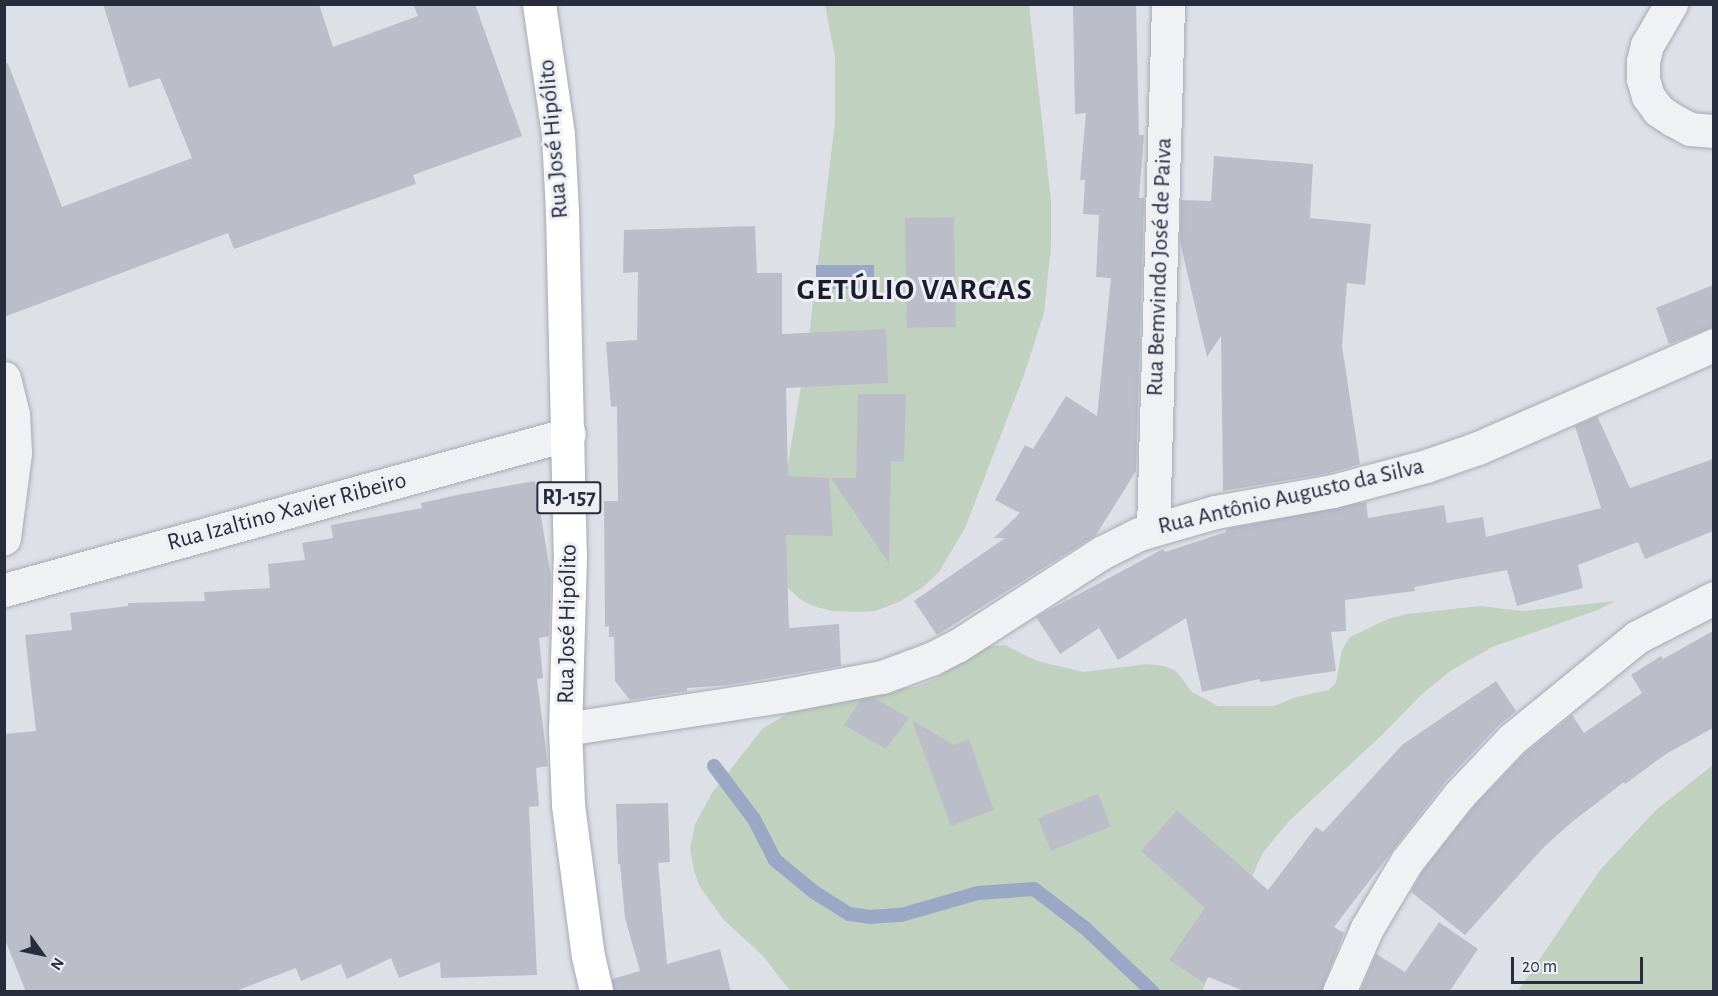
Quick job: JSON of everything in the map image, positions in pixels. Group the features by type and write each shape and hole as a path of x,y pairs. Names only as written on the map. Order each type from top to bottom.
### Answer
{"main road":[{"name":"Rua José Hipólito","path":"539,4 558,135 570,554 565,729 568,805 588,956 596,992"}],"street":[{"name":"Rua Bemvindo José de Paiva","path":"1153,529 1168,4"},
{"path":"1671,4 1647,45 1643,61 1643,79 1648,96 1658,110 1673,120 1690,129 1713,131"},
{"name":"Rua Antônio Augusto da Silva","path":"565,729 781,696 882,677 932,659 957,646 1103,552 1153,529 1215,512 1333,491 1426,466 1478,448 1713,345"},
{"path":"4,378 13,414 15,453 4,538"},
{"name":"Rua Izaltino Xavier Ribeiro","path":"4,590 568,434"},
{"path":"1339,992 1367,928 1407,861 1460,794 1512,738 1637,636 1713,598"}],"green space":[{"path":"825,5 1029,5 1051,200 1051,246 1044,313 1024,375 965,528 939,572 923,587 899,602 875,611 832,611 813,606 800,599 782,583 784,486 807,352 835,122 835,57"},
{"path":"1615,601 1598,610 1492,647 1452,670 1422,694 1382,735 1289,821 1262,854 1202,991 790,991 764,957 724,920 700,887 694,871 690,849 695,824 712,793 763,728 789,713 838,698 915,687 936,679 969,656 991,646 1005,645 1037,661 1083,672 1147,664 1163,666 1175,670 1192,692 1218,706 1274,706 1296,697 1329,690 1336,682 1342,650 1350,637 1388,619 1407,614 1480,606 1523,611"},
{"path":"1713,765 1713,991 1518,991 1600,870 1657,809"}],"water":[{"path":"816,265 874,265 874,289 816,289"}],"building":[{"path":"103,4 319,4 333,47 418,16 413,4 475,4 522,136 413,175 416,184 234,249 228,233 4,317 4,64 8,63 62,207 192,158 160,78 129,88"},
{"path":"1073,4 1136,4 1139,135 1144,135 1139,198 1144,198 1136,471 1096,535 937,635 914,601 1005,538 994,538 1020,513 995,500 1025,445 1033,449 1066,396 1097,416 1111,278 1096,277 1099,215 1083,214 1085,180 1080,180 1086,113 1075,114"},
{"path":"1214,156 1313,164 1310,218 1371,224 1365,285 1347,283 1342,346 1360,464 1329,473 1223,491 1221,336 1207,357 1180,242 1181,200 1211,201"},
{"path":"954,217 956,327 907,328 905,218"},
{"path":"755,226 757,273 782,273 782,334 886,329 888,383 786,388 788,476 829,478 833,536 786,535 789,628 839,624 841,666 728,685 687,688 687,691 630,700 615,681 614,637 609,637 609,626 605,627 604,501 618,501 617,406 611,407 606,342 637,340 638,272 623,273 624,230"},
{"path":"1713,285 1713,327 1669,344 1656,308"},
{"path":"858,394 906,394 904,462 891,461 889,564 831,478 856,478"},
{"path":"1597,416 1630,488 1713,459 1713,531 1645,559 1638,542 1578,565 1583,588 1517,606 1507,570 1414,587 1415,591 1345,600 1346,631 1331,632 1336,671 1260,682 1260,679 1202,692 1186,618 1118,660 1099,628 1060,654 1036,617 1163,549 1165,552 1226,532 1226,529 1366,502 1368,518 1444,505 1447,523 1483,517 1486,537 1601,508 1575,426"},
{"path":"535,481 551,576 549,636 539,638 543,678 537,679 548,766 536,768 539,806 529,807 537,975 441,978 440,962 399,978 391,958 347,979 341,964 301,981 296,968 233,992 26,992 4,937 4,734 36,731 25,635 72,630 70,613 128,606 128,603 205,601 204,592 270,588 268,564 305,560 302,543 333,538 331,525 422,508 421,503 457,495"},
{"path":"1713,631 1713,728 1666,754 1625,784 1624,782 1572,822 1544,847 1465,935 1411,892 1422,872 1474,806 1525,753 1572,715 1584,733 1642,693 1631,675 1661,656 1663,659"},
{"path":"1496,681 1516,711 1498,726 1445,782 1334,927 1344,933 1321,992 1247,992 1208,977 1204,983 1169,960 1205,908 1141,851 1177,810 1268,890 1316,827 1323,832 1402,745"},
{"path":"874,698 909,718 886,749 844,725 860,700"},
{"path":"912,720 954,745 969,739 994,810 951,826"},
{"path":"1098,794 1111,826 1051,851 1038,818"},
{"path":"668,803 670,862 658,863 667,964 720,949 731,992 614,992 612,979 640,971 625,918 620,864 618,864 616,804"},
{"path":"1439,922 1478,949 1449,992 1360,992 1376,954 1405,972"}],"waterway":[{"path":"714,766 754,819 775,860 814,892 849,914 870,917 901,915 978,893 1034,889 1085,928 1153,992"}],"district":[{"name":"GETÚLIO VARGAS","path":"915,290"}]}
